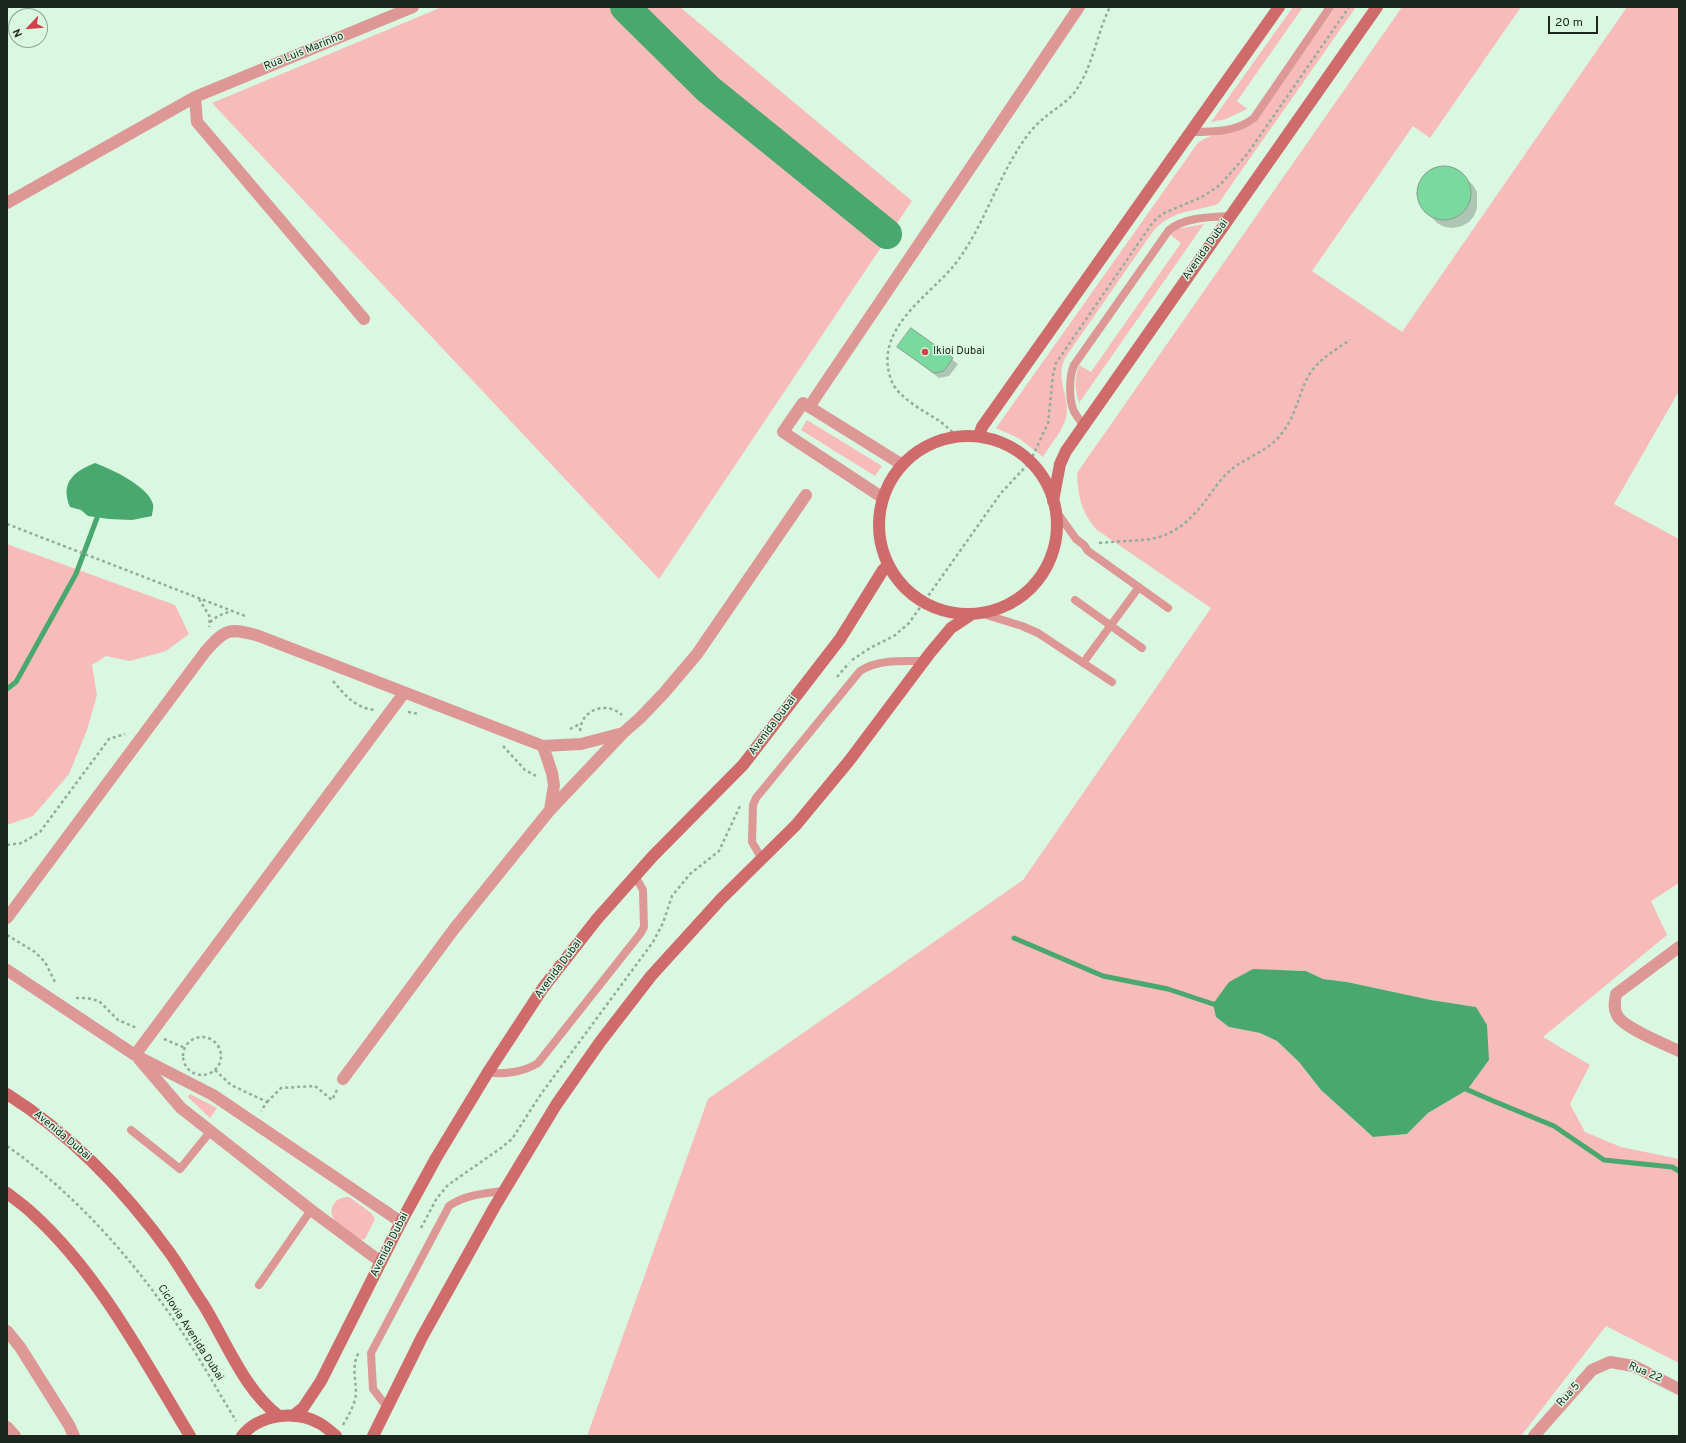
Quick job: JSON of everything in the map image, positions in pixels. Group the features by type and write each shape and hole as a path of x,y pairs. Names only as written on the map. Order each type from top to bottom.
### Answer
{"street":[{"name":"Rua Luis Marinho","path":"7,203 195,97 413,7"},
{"path":"810,407 1079,7"},
{"path":"979,436 982,428 1279,7"},
{"name":"Avenida Dubai","path":"1054,505 1060,464 1066,451 1377,7"},
{"path":"195,97 197,122 364,319"},
{"path":"883,498 783,432 803,403 901,464"},
{"name":"Avenida Dubai","path":"957,436 979,436 998,441 1015,449 1030,462 1044,480 1054,505 1057,525 1054,549 1038,580 1026,593 1010,604 991,611 976,614 947,612 924,602 910,592 901,584 888,565 881,543 879,520 883,498 890,480 901,464 916,451 935,441 957,436"},
{"path":"344,1078 454,929 550,810 664,693 697,654 806,495"},
{"name":"Avenida Dubai","path":"293,1416 303,1408 321,1381 401,1222 436,1158 488,1072 543,988 597,918 635,876 743,765 840,639 869,595 878,577 888,565"},
{"name":"Avenida Dubai","path":"372,1436 422,1337 504,1191 556,1105 600,1042 662,964 721,899 796,825 849,761 924,661 951,628 976,614"},
{"path":"7,918 208,639 217,638 229,631 240,630 259,636 543,746 581,744 628,729"},
{"path":"135,1055 404,693"},
{"path":"543,746 553,777 554,785 550,810"},
{"path":"1679,947 1616,994 1614,1005 1616,1015 1623,1023 1679,1051"},
{"path":"7,970 135,1055 201,1088 401,1222"},
{"path":"135,1055 181,1108 311,1210 381,1262"},
{"name":"Avenida Dubai","path":"7,1094 26,1106 81,1150 135,1207 171,1254 255,1392 266,1406 279,1416"},
{"path":"7,1193 33,1214 73,1257 108,1304 190,1436"},
{"path":"7,1331 20,1348 69,1425 74,1436"},
{"name":"Rua 22","path":"1610,1362 1634,1366 1679,1389"},
{"name":"Rua 5","path":"1534,1436 1592,1370 1610,1362"},
{"path":"243,1435 260,1422 279,1416 299,1416 318,1422 336,1436"},
{"path":"7,1427 15,1436"}],"lane":[{"path":"1191,132 1216,132 1246,124 1254,118 1330,7"},
{"path":"1084,426 1073,409 1071,372 1074,365 1168,230 1176,224 1200,219 1231,216"},
{"path":"1054,505 1076,539 1084,545 1088,551 1168,608"},
{"path":"1083,663 1139,588"},
{"path":"1075,600 1142,648"},
{"path":"976,614 1022,626 1038,633 1112,682"},
{"path":"762,859 752,842 753,806 756,798 860,670 868,665 900,661 924,661"},
{"path":"488,1072 498,1074 530,1069 538,1063 640,934 644,927 643,890 635,876"},
{"path":"131,1130 180,1170 210,1132"},
{"path":"387,1407 373,1389 371,1353 445,1213 449,1206 456,1200 504,1191"},
{"path":"259,1285 311,1210"}],"path":[{"path":"957,436 939,421 906,398 892,383 888,366 889,349 893,336 901,321 951,269 964,253 995,189 1017,151 1031,131 1042,119 1073,95 1080,85 1104,18 1110,7"},
{"path":"1084,545 1155,539 1171,533 1182,526 1202,506 1220,481 1232,468 1272,444 1282,434 1292,419 1310,375 1318,363 1350,340"},
{"path":"199,598 208,613 210,622 208,639"},
{"path":"210,622 218,616 232,611"},
{"path":"328,677 347,698 357,705 369,709 426,716"},
{"path":"581,744 580,724 589,712 598,709 607,707 613,709 628,729"},
{"path":"7,845 22,843 40,832 109,739 132,732"},
{"path":"500,744 525,770 538,777 553,777"},
{"path":"7,935 35,952 45,962 54,981 60,989"},
{"path":"70,995 76,998 87,998 99,1001 118,1020 125,1024 152,1033 185,1048"},
{"path":"199,1037 212,1040 217,1044 222,1056 221,1062 215,1070 208,1074 202,1075 191,1071 184,1061 183,1055 185,1048 193,1039 199,1037"},
{"path":"215,1070 231,1085 267,1102"},
{"path":"252,1122 267,1102 282,1088 315,1086 332,1100 344,1078"},
{"name":"Ciclovia Avenida Dubai","path":"7,1146 43,1173 101,1228 128,1258 176,1322 243,1435"}],"shaded area":[{"path":"442,7 680,7 912,201 659,579 212,103"},
{"path":"1293,7 1303,7 1237,101 1247,109 1226,119 1211,122"},
{"path":"1335,7 1356,7 1218,204 1176,215 1161,223 1154,230 1065,358 1062,378 1067,403 1066,416 1062,429 1043,457 1020,439 996,428 1197,144 1210,136 1240,129 1255,122"},
{"path":"1402,7 1521,7 1430,138 1413,126 1312,271 1402,332 1627,7 1679,7 1679,391 1614,504 1679,539 1679,883 1651,901 1667,935 1543,1037 1590,1065 1570,1104 1585,1132 1621,1147 1679,1159 1679,1363 1606,1326 1521,1436 587,1436 708,1099 1023,880 1211,608 1097,530 1087,517 1081,503 1077,473","holes":["1281,970 1306,971 1323,979 1347,982 1431,1000 1476,1007 1487,1044 1489,1060 1467,1090 1428,1113 1407,1134 1373,1137 1321,1090 1299,1062 1277,1041 1260,1033 1229,1027"]},
{"path":"1204,224 1079,403 1076,375 1079,365 1091,372 1181,243 1169,234 1177,229"},
{"path":"807,420 882,466 875,476 801,430"},
{"path":"95,463 128,479 144,491 150,497 153,504 152,516 132,520 109,519 88,516 81,510 70,507 67,499 67,491 70,479 80,470"},
{"path":"7,544 175,605 189,634 166,651 130,661 106,656 92,665 97,695 87,730 69,774 33,816 7,825"},
{"path":"1253,969 1306,971 1323,979 1347,982 1431,1000 1476,1007 1487,1025 1489,1060 1467,1090 1428,1113 1407,1134 1373,1137 1321,1090 1299,1062 1277,1041 1260,1033 1229,1027 1216,1017 1213,1004 1229,982"},
{"path":"190,1094 217,1108 210,1118 188,1097"},
{"path":"344,1197 349,1197 371,1213 375,1219 365,1239 360,1240 345,1230 335,1221 332,1216 331,1211 334,1203"}],"building":[{"path":"1439,166 1449,166 1459,170 1467,178 1471,188 1471,198 1467,208 1459,216 1449,220 1439,220 1429,216 1421,208 1417,198 1417,188 1421,178 1429,170"},
{"name":"Ikioi Dubai","path":"911,328 953,358 944,371 934,373 897,347"}],"waterway":[{"path":"625,7 708,89 887,234"},
{"path":"7,689 16,682 76,574 97,518"},
{"path":"1014,938 1103,976 1168,989 1219,1005"},
{"path":"1461,1087 1554,1126 1604,1160 1672,1167 1679,1171"}],"place":[{"name":"Ikioi Dubai","path":"925,352"}]}
